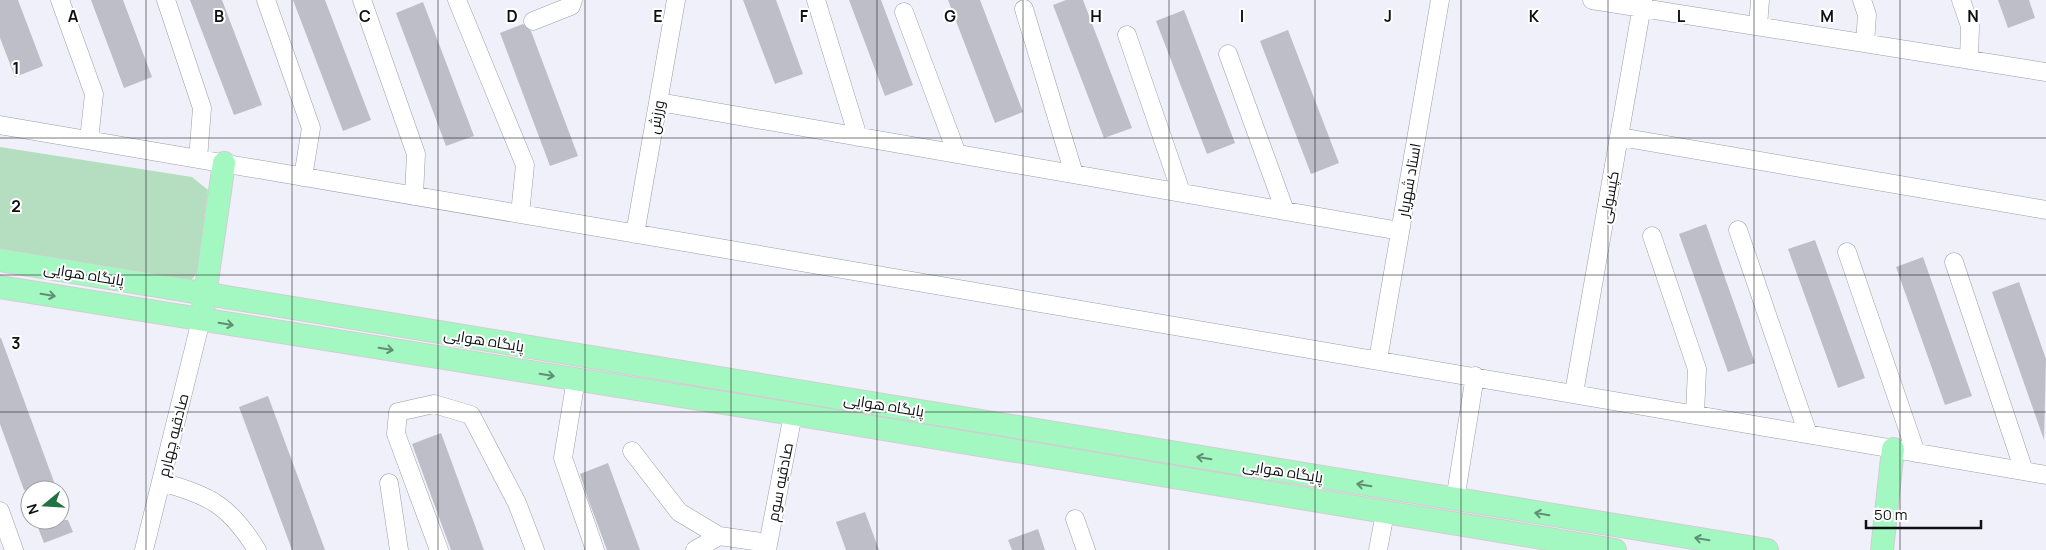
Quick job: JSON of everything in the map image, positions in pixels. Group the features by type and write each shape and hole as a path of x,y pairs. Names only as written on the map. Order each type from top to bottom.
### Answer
{"main road":[{"path":"201,320 207,294 224,163"},
{"name":"پایگاه هوایی","path":"0,260 1768,550"},
{"name":"پایگاه هوایی","path":"0,287 794,414 1615,550"},
{"path":"794,414 798,391"},
{"path":"1882,550 1893,449"},
{"path":"1385,513 1390,489"}],"street":[{"path":"60,0 94,94 89,140"},
{"path":"166,0 202,108 198,159"},
{"path":"266,0 311,128 303,177"},
{"path":"362,0 416,154 414,196"},
{"path":"457,0 525,166 520,214"},
{"path":"533,21 571,6 573,0"},
{"name":"ورزش","path":"636,234 675,0"},
{"path":"816,0 858,137"},
{"name":"استاد شهریار","path":"1378,360 1440,0"},
{"path":"1592,0 1642,4 1758,26 2046,72"},
{"path":"1758,26 1760,0"},
{"path":"1862,0 1867,15 1865,44"},
{"path":"1961,0 1970,26 1969,60"},
{"name":"کپسولی","path":"1574,393 1642,4"},
{"path":"1024,9 1074,174"},
{"path":"904,12 957,154"},
{"path":"1127,35 1181,192"},
{"path":"1228,54 1285,211"},
{"path":"658,102 1400,230"},
{"path":"0,124 2046,475"},
{"path":"1620,137 2046,210"},
{"path":"1738,230 1808,434"},
{"path":"1652,236 1697,369 1695,414"},
{"path":"1847,252 1916,453"},
{"path":"1954,262 2024,471"},
{"name":"صادقیه چهارم","path":"144,550 201,320"},
{"path":"1455,500 1475,376"},
{"path":"576,379 563,458 595,550"},
{"path":"439,550 396,434 398,412 434,404 472,414 489,452 517,503 536,550"},
{"name":"صادقیه سوم","path":"768,547 794,414"},
{"path":"632,451 679,512 719,536 768,547"},
{"path":"161,482 193,491 219,504 244,529 257,550"},
{"path":"389,483 399,550"},
{"path":"0,511 14,550"},
{"path":"1378,550 1385,513"},
{"path":"1075,519 1086,550"},
{"path":"695,550 719,536"}],"green space":[{"path":"0,147 192,177 208,190 197,273 187,285 0,254"}],"building":[{"path":"0,0 18,0 43,66 15,77 0,38"},
{"path":"91,0 123,0 152,77 124,88"},
{"path":"190,0 222,0 262,105 234,115"},
{"path":"293,0 325,0 371,120 343,131"},
{"path":"743,0 776,0 803,74 775,84"},
{"path":"849,0 881,0 913,85 885,96"},
{"path":"948,0 980,0 1023,112 995,123"},
{"path":"1066,0 1083,0 1132,128 1104,138 1053,5"},
{"path":"1998,0 2029,0 2035,18 2008,28"},
{"path":"423,2 474,136 446,146 396,13"},
{"path":"1184,10 1235,143 1207,154 1156,21"},
{"path":"523,24 531,31 578,156 550,166 500,33"},
{"path":"1288,30 1339,163 1311,174 1260,41"},
{"path":"1706,224 1755,363 1728,372 1679,234"},
{"path":"1815,240 1865,378 1838,388 1788,249"},
{"path":"1923,257 1972,396 1945,405 1896,267"},
{"path":"2019,282 2046,359 2044,440 1992,292"},
{"path":"1,338 53,480 20,480 0,424"},
{"path":"268,396 325,550 292,550 239,407"},
{"path":"441,433 484,550 451,550 412,444"},
{"path":"608,463 640,550 607,550 588,499 580,474"},
{"path":"865,512 879,550 846,550 836,522"},
{"path":"70,525 73,532 44,543 39,530 70,530"},
{"path":"1038,529 1045,550 1012,550 1008,540"}]}
